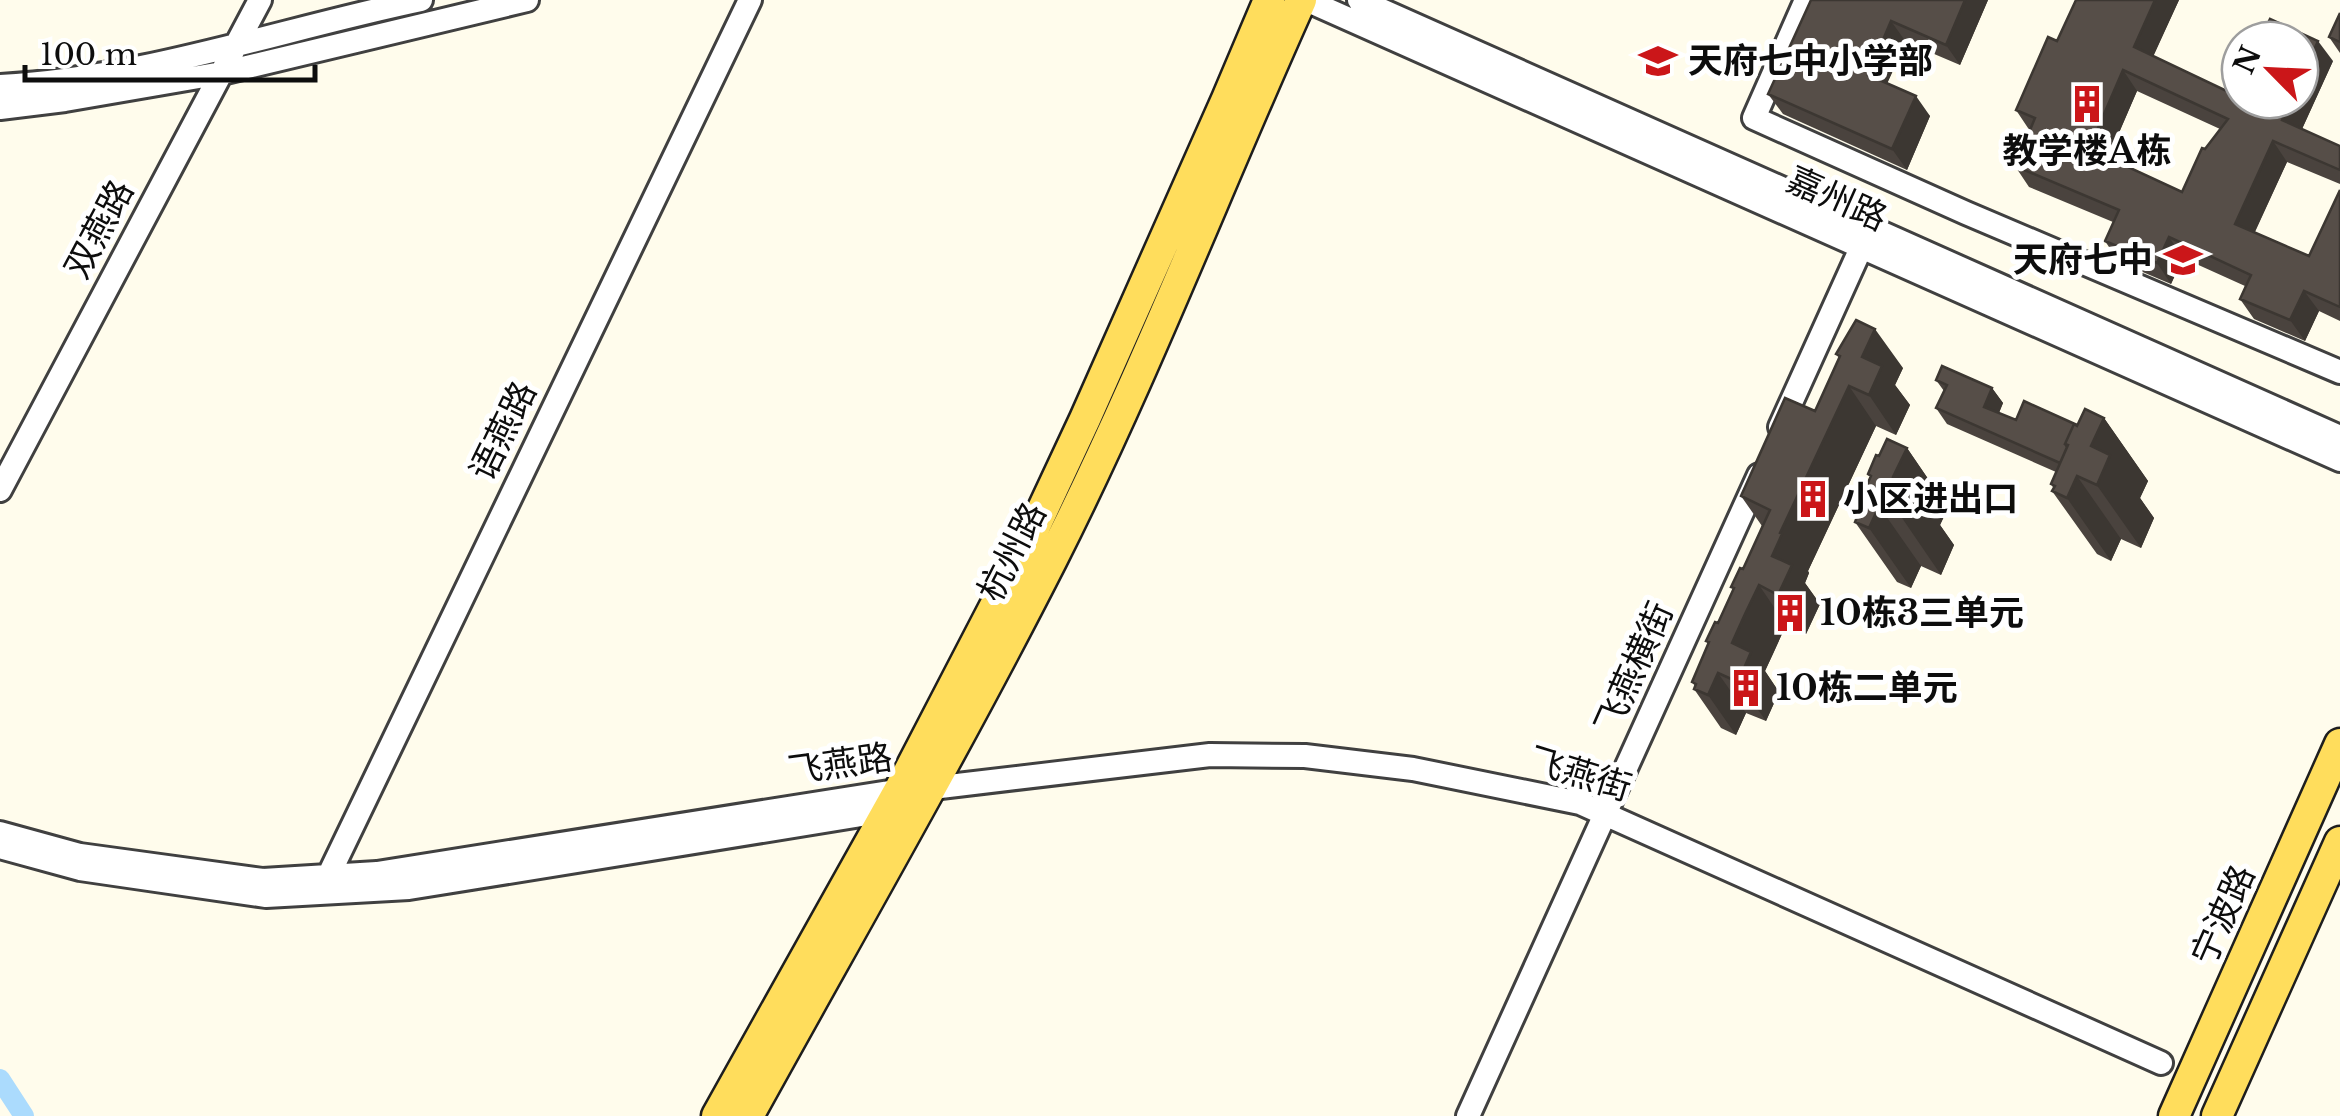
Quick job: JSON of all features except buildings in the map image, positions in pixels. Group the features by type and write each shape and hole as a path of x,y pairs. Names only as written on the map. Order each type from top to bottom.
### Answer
{"main road":[{"name":"杭州路","path":"717,1116 893,800 1020,558 1269,0"},
{"name":"杭州路","path":"748,1116 932,788 1052,557 1111,434 1304,0"},
{"name":"宁波路","path":"2174,1116 2340,744"},
{"path":"2218,1116 2340,842"}],"street":[{"name":"双燕路","path":"0,490 260,0"},
{"path":"0,86 108,74 421,0"},
{"path":"0,108 222,73 528,0"},
{"name":"语燕路","path":"324,884 750,0"},
{"name":"嘉州路","path":"1304,0 2340,460"},
{"path":"1359,0 2340,437"},
{"path":"1806,0 1754,118 2340,372"},
{"name":"飞燕横街","path":"1468,1116 1861,248"},
{"name":"飞燕街","path":"932,788 1210,755 1305,756 1413,769 1580,803 2161,1062"},
{"name":"飞燕路","path":"0,847 80,868 266,896 377,873 893,800 932,788"},
{"name":"飞燕路","path":"0,832 80,855 263,880 324,884"}],"waterway":[{"path":"0,1079 24,1116"}],"place":[{"name":"天府七中小学部","path":"1658,61"},
{"name":"教学楼A栋","path":"2087,104"},
{"name":"天府七中","path":"2183,260"},
{"name":"小区进出口","path":"1813,499"},
{"name":"10栋3三单元","path":"1790,613"},
{"name":"10栋二单元","path":"1746,688"}]}
